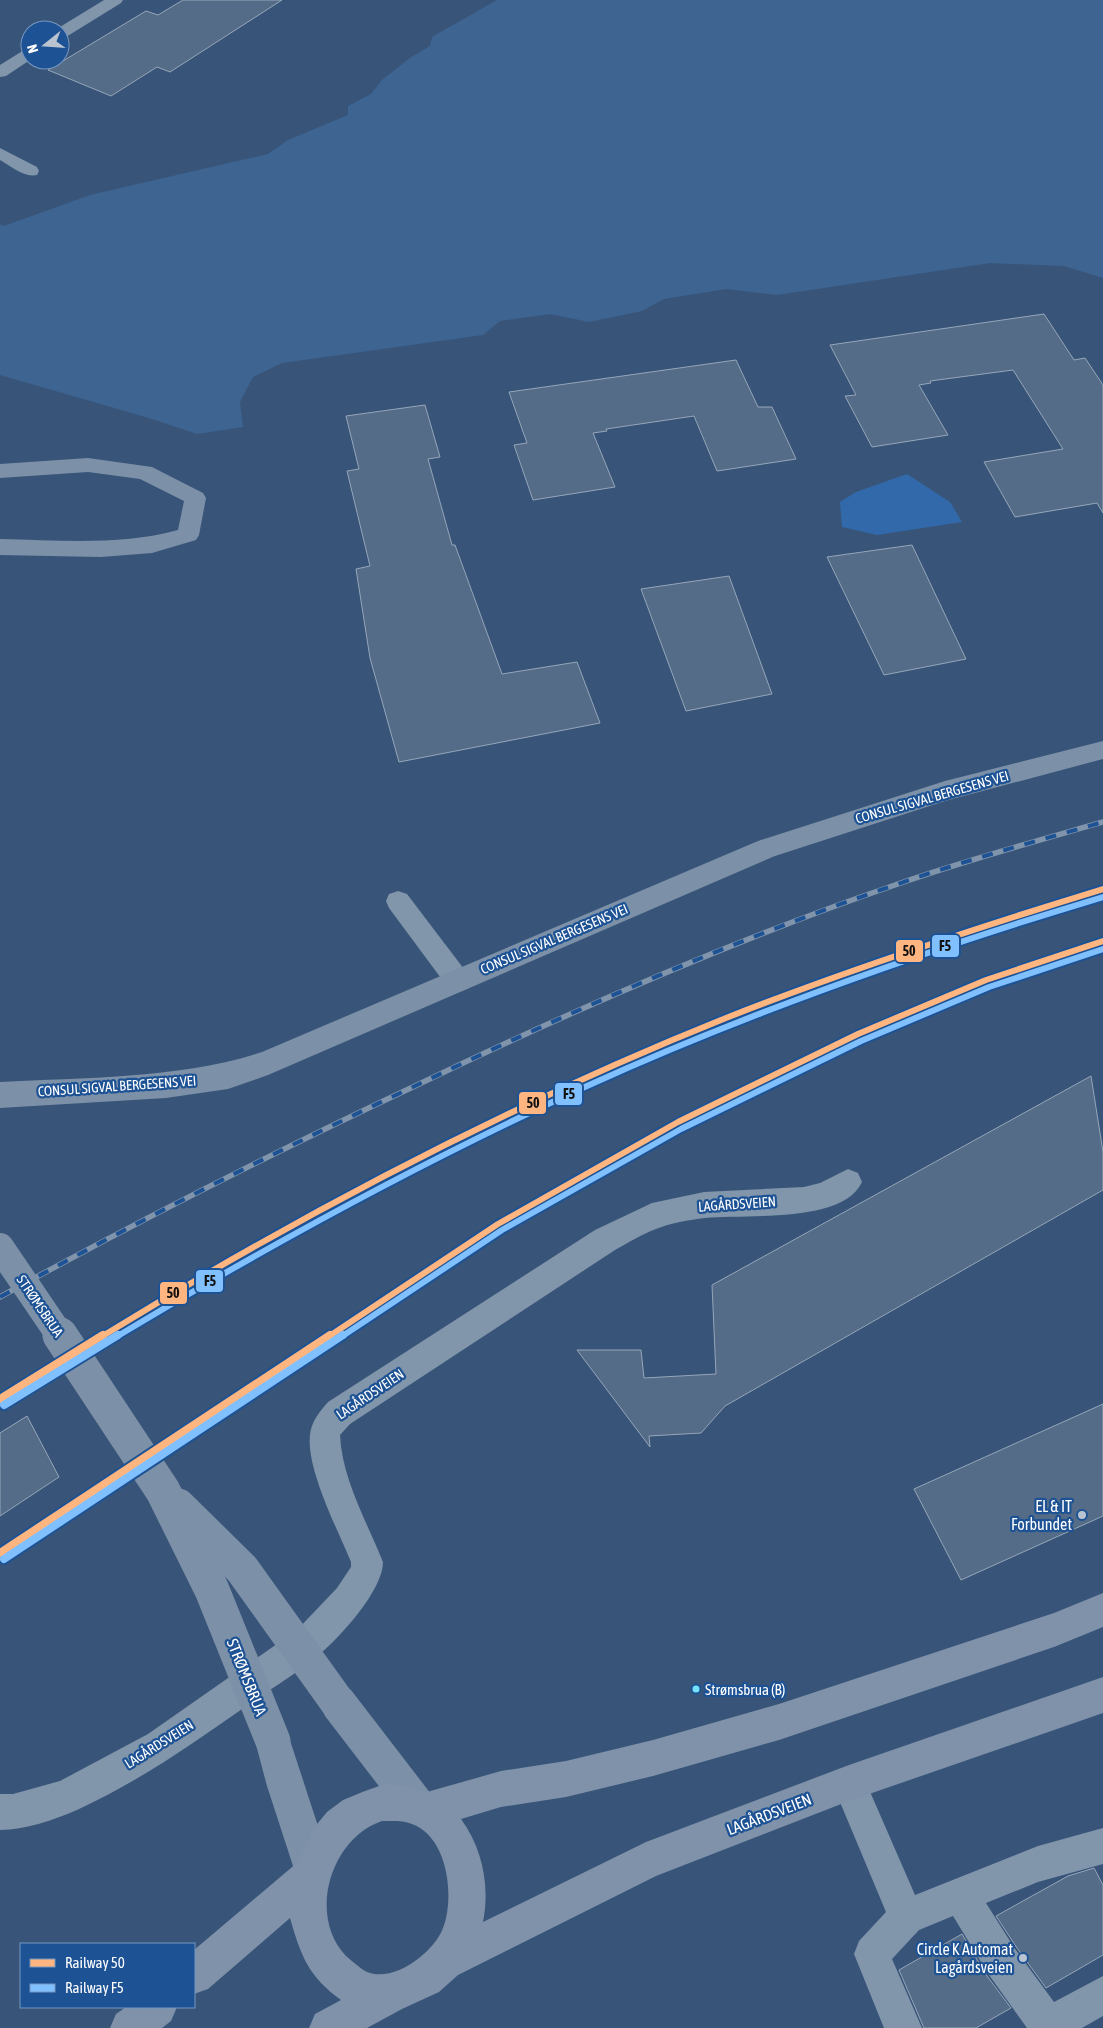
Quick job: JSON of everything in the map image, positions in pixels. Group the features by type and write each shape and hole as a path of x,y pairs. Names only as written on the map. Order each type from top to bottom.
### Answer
{"main road":[{"path":"422,1809 501,1789 566,1779 653,1758 779,1722 1054,1630 1103,1610"},
{"name":"LAGÅRDSVEIEN","path":"447,1960 646,1861 849,1783 1103,1695"},
{"path":"329,2028 391,1993 420,1983 447,1960 463,1929 469,1894 464,1860 449,1831 422,1809 400,1803 382,1803 356,1813 334,1832 322,1849 313,1872 308,1910 316,1944 335,1972 361,1990 391,1993"},
{"path":"195,1974 313,1872"},
{"path":"130,2028 156,2008"}],"street":[{"path":"70,28 115,0"},
{"path":"0,72 20,59"},
{"path":"0,472 39,467 88,465 145,472 195,498 188,535 152,545 101,549 0,547"},
{"name":"CONSUL SIGVAL BERGESENS VEI","path":"0,1095 166,1085 228,1076 268,1063 767,848 945,791 1103,750"},
{"name":"STRØMSBRUA","path":"0,1247 163,1491 212,1590 273,1741 313,1872"},
{"name":"STRØMSBRUA","path":"163,1491 242,1569 338,1703 422,1809"}],"lane":[{"path":"0,153 31,171"},
{"path":"398,901 458,981"},
{"name":"LAGÅRDSVEIEN","path":"0,1812 13,1812 66,1797 160,1746 309,1642 349,1600 367,1570 367,1562 338,1491 324,1447 325,1434 330,1422 339,1413 605,1240 652,1216 704,1205 804,1200 825,1194 848,1182"},
{"path":"849,1783 906,1917"},
{"path":"903,2028 872,1954 906,1917 1038,1864 1103,1846"},
{"path":"961,1894 1047,2027 1103,1995"}],"shaded area":[{"path":"497,0 1103,0 1103,278 1064,266 990,263 777,295 726,289 664,299 642,311 589,322 550,314 500,321 483,335 282,363 253,377 240,402 243,427 197,434 149,418 0,375 0,224 4,226 90,195 268,154 288,140 348,115 348,106 371,94 382,80 411,57 430,46 432,37"},
{"path":"907,474 950,502 962,522 877,535 842,527 840,502 856,492"}],"building":[{"path":"183,0 282,0 170,72 157,67 111,96 48,70 70,70 70,57 146,11 158,15"},
{"path":"1044,314 1074,360 1085,358 1103,385 1103,513 1097,503 1015,517 984,462 1063,449 1013,370 930,381 931,383 919,385 948,435 872,447 845,396 856,395 830,345"},
{"path":"736,360 758,407 772,407 796,459 717,471 694,416 606,429 607,431 593,433 615,487 533,500 514,445 527,443 509,392"},
{"path":"425,405 440,457 428,459 452,545 455,545 502,674 577,662 600,723 399,762 370,658 356,569 370,566 347,471 359,469 346,416"},
{"path":"912,545 966,659 884,675 827,557"},
{"path":"729,576 772,694 686,711 641,589"},
{"path":"1091,1076 1103,1152 1103,1190 725,1406 701,1433 649,1436 650,1447 577,1350 641,1350 644,1378 716,1374 712,1285"},
{"path":"1103,1404 1103,1516 961,1580 914,1489"},
{"path":"27,1416 59,1477 0,1516 0,1433"},
{"path":"1094,1868 1103,1885 1103,1955 1046,1988 996,1916 1068,1876"},
{"path":"962,1934 987,1976 1011,2008 976,2028 924,2028 899,1970"}],"railway":[{"path":"0,1297 154,1215 310,1136 474,1058 652,978 773,929 921,876 1103,822"}],"rail line":[{"name":"50","path":"0,1399 98,1338 263,1241 363,1187 566,1088 618,1064 776,999 939,941 1103,889"},
{"name":"F5","path":"4,1405 167,1306 333,1212 503,1125 589,1085 677,1047 851,979 993,930 1103,897"},
{"name":"50","path":"0,1553 498,1224 678,1122 858,1034 986,980 1103,941"},
{"name":"F5","path":"4,1559 502,1230 681,1129 861,1041 989,987 1103,949"}],"place":[{"name":"EL & IT Forbundet","path":"1082,1515"},
{"name":"Strømsbrua (B)","path":"696,1689"},
{"name":"Circle K Automat Lagårdsveien","path":"1023,1958"}]}
